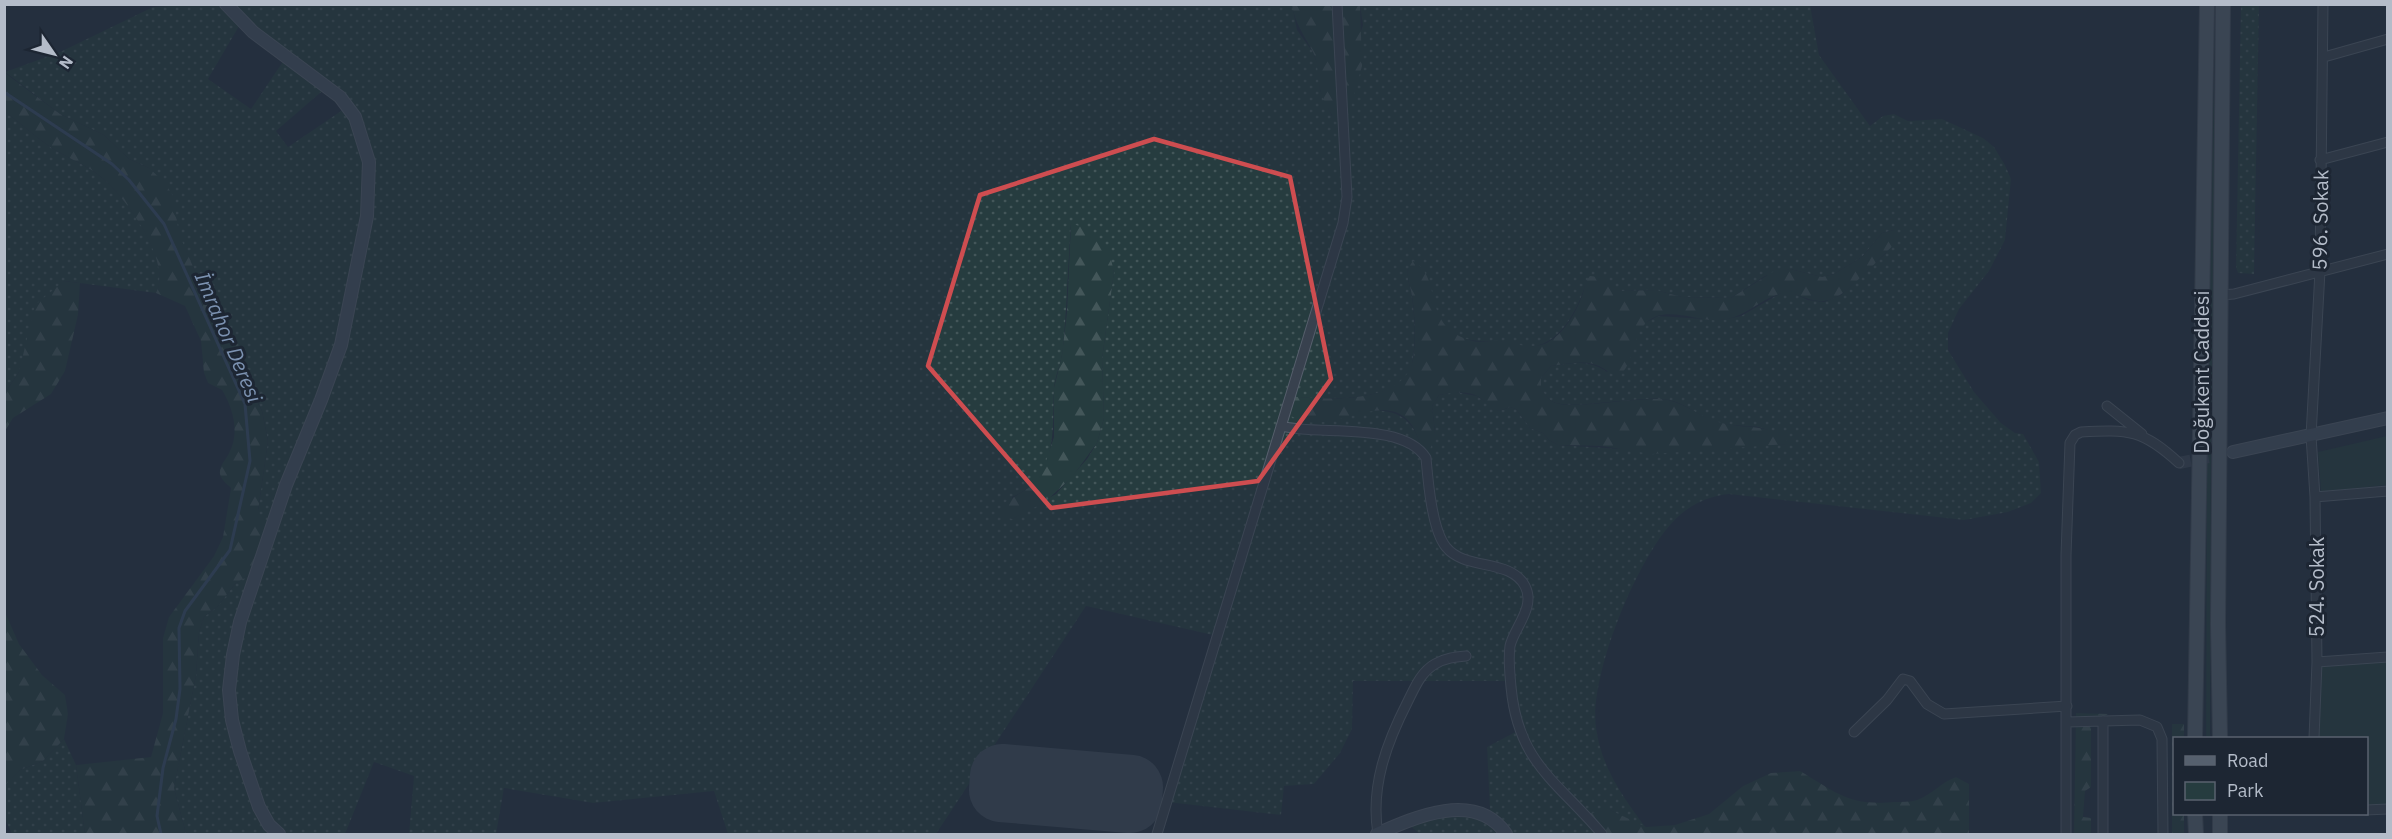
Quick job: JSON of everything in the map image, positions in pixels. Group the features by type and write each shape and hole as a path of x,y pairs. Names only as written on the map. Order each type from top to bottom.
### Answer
{"main road":[{"name":"Doğukent Caddesi","path":"2195,737 2207,4"},
{"name":"Doğukent Caddesi","path":"2220,737 2223,4"},
{"path":"2195,815 2196,834"},
{"path":"2220,815 2220,834"}],"street":[{"path":"226,4 253,32 340,97 355,117 369,162 367,216 341,345 286,485 240,622 233,655 229,690 232,720 259,807 269,825 279,834"},
{"path":"1157,834 1343,223 1346,206 1337,4"},
{"name":"596. Sokak","path":"2311,436 2320,271 2323,4"},
{"path":"2324,57 2388,39"},
{"path":"2320,160 2388,142"},
{"path":"2221,295 2234,294 2388,254"},
{"path":"2107,406 2179,463"},
{"path":"2233,452 2388,418"},
{"path":"1281,426 1350,430 1402,441 1422,452 1426,458 1438,530 1445,546 1456,556 1505,570 1519,578 1526,588 1526,609 1510,644 1509,660 1512,699 1519,730 1529,754 1541,770 1602,834"},
{"path":"2066,834 2066,555 2070,443 2075,435 2081,432 2108,430 2144,436"},
{"name":"524. Sokak","path":"2311,436 2315,497 2317,662 2314,737"},
{"path":"2315,497 2388,491"},
{"path":"1466,656 1447,658 1429,668 1415,686 1397,722 1385,754 1377,789 1378,834 1425,815 1470,811 1485,816 1506,834"},
{"path":"2317,662 2388,657"},
{"path":"1854,732 1887,700 1903,680 1910,681 1927,704 1944,714 2067,706"},
{"path":"2067,722 2140,720 2150,722 2159,730 2162,738 2163,834"},
{"path":"2103,721 2103,834"},
{"path":"2368,810 2388,809"}],"highlighted area":[{"path":"1154,139 1290,177 1331,379 1258,481 1051,508 928,366 980,195"}],"green space":[{"path":"1292,4 1297,30 1313,52 1318,66 1320,90 1332,116 1363,25 1360,5 1810,5 1819,55 1870,126 1883,116 1894,114 1908,121 1942,119 1983,138 1994,147 2005,165 2011,179 2005,240 1989,271 1959,309 1948,333 1948,350 1974,392 2001,423 2015,433 2023,434 2039,462 2041,493 2031,503 2008,512 1964,520 1729,494 1703,501 1680,515 1649,555 1620,614 1609,646 1596,704 1596,727 1608,768 1621,793 1646,828 1610,810 1602,834 1420,834 1405,822 1425,815 1485,816 1490,810 1487,747 1519,730 1510,681 1353,681 1352,729 1340,753 1314,784 1284,786 1281,815 1167,802 1217,636 1086,606 936,834 728,834 714,791 593,803 504,788 496,834 409,834 414,776 374,762 345,834 186,834 174,788 196,675 199,632 204,617 218,606 235,584 258,569 258,511 268,441 262,411 178,234 175,219 149,168 129,159 104,135 60,114 5,72 60,52 153,7 182,5","holes":["242,21 286,57 251,109 208,79","327,87 347,107 288,147 276,131","1071,223 1114,271 1102,359 1104,418 1097,443 1087,459 1056,494 1012,519 1012,497 1027,489 1038,478 1050,451 1055,384 1063,348","1894,230 1886,253 1841,295 1824,302 1808,300 1793,293 1781,293 1741,316 1721,320 1658,316 1645,323 1607,372 1594,365 1573,363 1551,366 1541,378 1540,389 1553,402 1576,405 1642,399 1669,400 1713,421 1763,428 1787,444 1623,449 1558,445 1543,433 1530,428 1516,409 1510,407 1499,411 1477,396 1455,392 1439,395 1432,406 1435,432 1421,447 1414,429 1403,418 1390,412 1375,410 1308,422 1290,396 1359,397 1394,387 1406,378 1412,365 1415,339 1408,269 1439,318 1453,334 1470,340 1499,341 1518,347 1532,347 1555,337 1564,327 1578,304 1587,280 1622,291 1656,290 1682,297 1731,298 1765,276 1790,269 1822,277 1834,274 1862,257 1882,233"]},
{"path":"1292,5 1360,5 1362,66 1344,130 1324,101 1315,57 1298,24"},
{"path":"2241,5 2259,5 2254,274 2238,273 2236,267"},
{"path":"5,73 60,114 104,135 129,159 149,168 165,183 173,196 179,234 194,269 233,339 250,388 262,411 268,441 258,511 260,521 270,531 258,569 235,584 218,606 204,617 199,632 196,675 174,788 186,834 85,834 76,765 151,757 163,713 163,638 169,617 214,556 223,537 231,488 224,482 220,471 232,445 234,421 222,390 208,383 204,373 201,341 185,306 156,293 159,279 158,263 152,246 131,211 119,195 96,173 52,148 5,112"},
{"path":"2213,96 2216,125 2211,446 2210,737 2206,737 2207,450"},
{"path":"5,112 52,148 85,166 107,182 132,211 143,228 158,263 160,279 156,293 64,281 28,344 19,372 5,393"},
{"path":"1071,223 1092,231 1108,247 1114,272 1102,359 1104,418 1097,443 1072,477 1045,502 1012,519 1004,517 1001,505 1030,487 1045,464 1054,437 1054,388 1062,355 1067,312"},
{"path":"1894,230 1896,242 1851,286 1835,298 1821,301 1784,293 1737,316 1721,320 1673,314 1657,316 1642,327 1630,360 1620,375 1594,364 1575,363 1551,366 1541,378 1541,389 1553,402 1575,405 1641,399 1668,400 1718,422 1777,432 1785,436 1788,444 1652,454 1601,446 1558,445 1543,433 1530,428 1516,409 1510,407 1499,411 1479,397 1464,393 1439,395 1432,406 1435,432 1430,450 1425,451 1421,448 1413,427 1402,415 1388,411 1373,411 1323,422 1298,420 1285,413 1290,396 1356,397 1389,389 1401,380 1410,369 1414,354 1414,312 1408,278 1408,270 1413,261 1423,269 1428,279 1439,314 1445,325 1456,334 1476,342 1500,341 1533,346 1546,343 1563,330 1575,312 1590,276 1599,277 1622,291 1656,290 1682,297 1731,298 1776,270 1790,269 1822,277 1834,274 1862,257 1882,233"},
{"path":"64,281 80,283 78,315 65,371 51,394 13,418 5,431 5,393 19,372 35,305"},
{"path":"2387,436 2387,485 2321,492 2318,452"},
{"path":"5,612 19,644 42,675 65,695 68,714 64,739 43,761 20,770 5,785"},
{"path":"2387,657 2387,809 2368,810 2368,737 2314,737 2317,662"},
{"path":"2076,713 2108,714 2091,718 2091,787 2085,791 2083,817 2091,818 2091,834 2074,834"},
{"path":"2172,724 2184,724 2184,737 2173,737 2173,815 2184,815 2184,834 2172,834"},
{"path":"64,739 76,765 85,834 12,834 5,819 4,785 20,770 43,761"},
{"path":"1800,771 1834,792 1854,800 1879,803 1917,800 1956,777 1969,784 1969,834 1602,834 1585,814 1610,810 1646,827 1675,825 1709,814 1743,786 1771,773"}],"waterway":[{"name":"İmrahor Deresi","path":"4,92 112,164 129,180 164,224 245,404 250,461 230,550 185,611 179,628 180,689 176,719 163,768 157,816 161,834"}],"runway":[{"path":"1002,776 1131,787 1130,801 1001,790 1002,776"}],"tunnel":[{"path":"2179,463 2228,453"}]}
